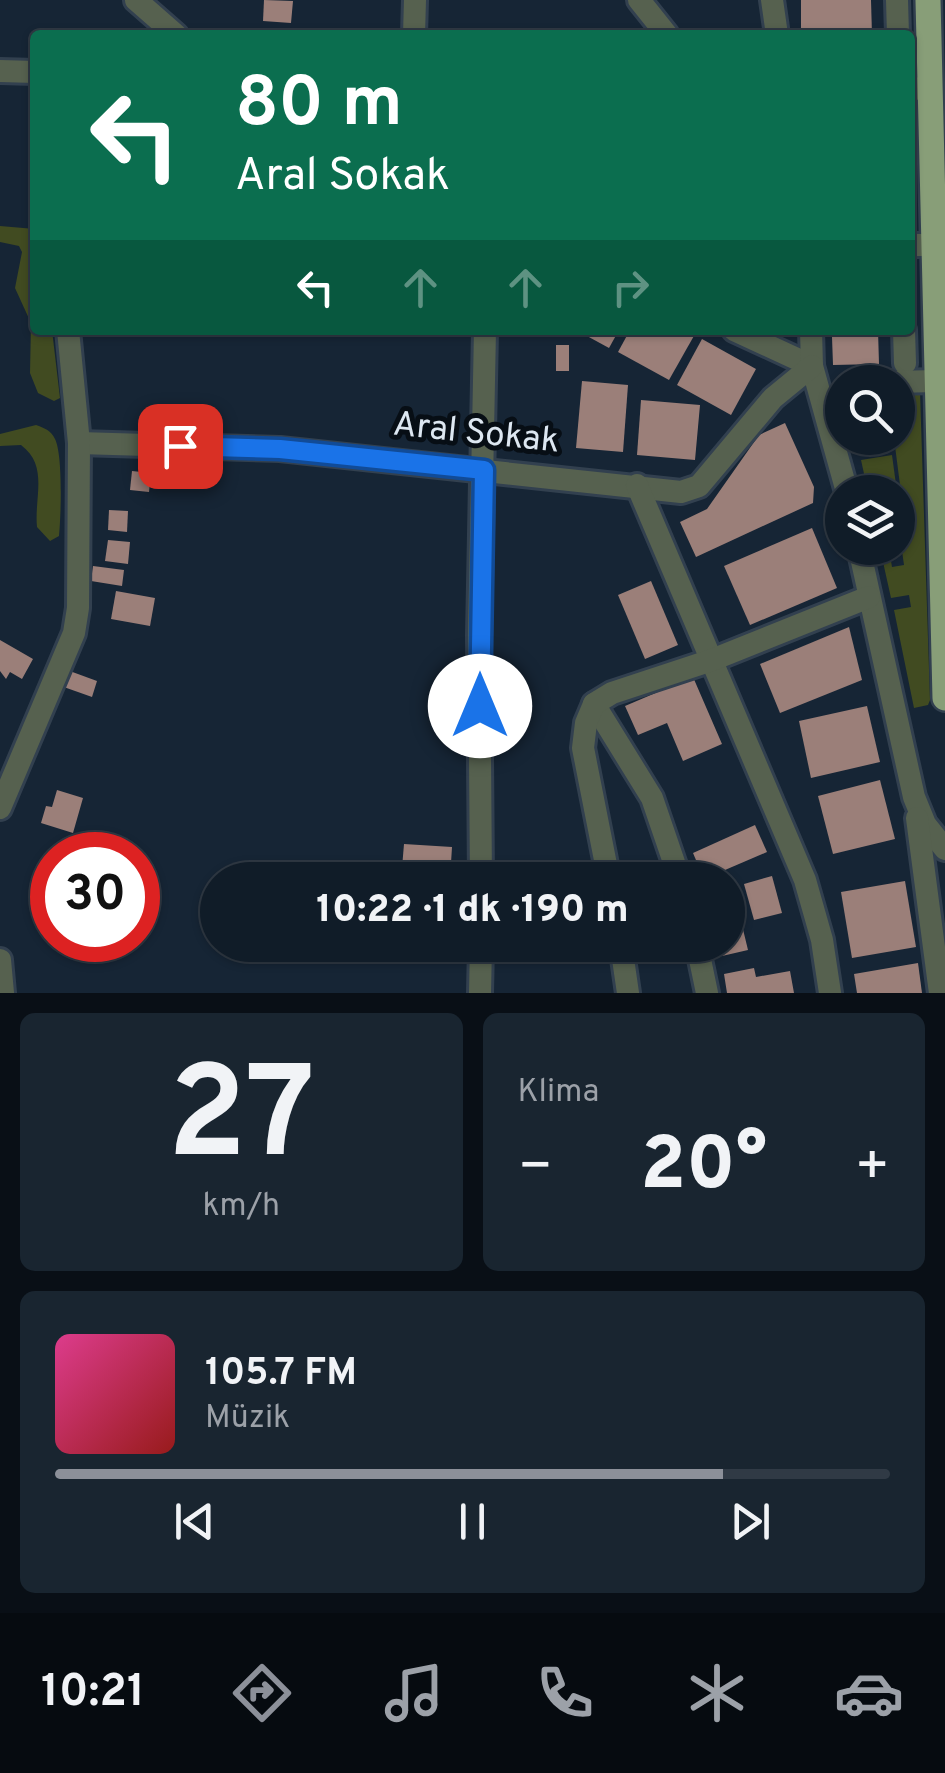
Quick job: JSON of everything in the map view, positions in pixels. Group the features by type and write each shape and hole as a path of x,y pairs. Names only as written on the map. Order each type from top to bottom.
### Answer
{"main road":[{"path":"928,0 929,87 922,245 936,381 945,698"}],"street":[{"path":"136,0 170,30"},
{"path":"414,30 415,0"},
{"path":"639,0 663,30"},
{"path":"772,0 776,30"},
{"path":"897,0 898,30"},
{"path":"0,71 30,72"},
{"path":"0,808 74,633 80,580 80,443 69,335"},
{"path":"481,862 479,636 485,335"},
{"path":"743,335 825,378"},
{"path":"811,335 815,375 842,475"},
{"path":"900,365 903,335"},
{"name":"Aral Sokak","path":"80,443 280,449 681,492 699,486 773,398 815,375"},
{"path":"915,376 936,381"},
{"path":"637,485 805,880 822,940 830,993"},
{"path":"862,565 914,797 940,993"},
{"path":"605,862 584,748 586,723 594,704 612,692 712,660 869,597"},
{"path":"594,704 652,798 674,862"},
{"path":"914,797 925,824 945,849"},
{"path":"0,960 3,993"},
{"path":"480,993 481,962"},
{"path":"623,962 628,993"},
{"path":"700,962 706,993"}],"green space":[{"path":"0,226 30,229 30,321 15,288 22,252 19,246 0,242"},
{"path":"31,335 53,335 60,398 54,401 38,393 30,373"},
{"path":"915,391 920,392 930,700 928,705 914,708 894,610 911,607 909,595 891,598 884,565 915,565 915,475 899,475 896,455 915,455"},
{"path":"36,425 53,436 58,447 59,536 50,541 37,527 35,462 21,445 0,446 0,434"},
{"path":"892,455 895,475 864,475 861,460"}],"building":[{"path":"264,0 293,1 291,23 263,21"},
{"path":"801,0 871,0 872,30 801,30"},
{"path":"585,335 616,335 609,348"},
{"path":"627,335 694,335 669,380 618,352"},
{"path":"878,335 879,364 833,365 832,337"},
{"path":"702,339 756,369 731,415 677,385"},
{"path":"556,345 569,345 569,371 556,371"},
{"path":"582,381 628,385 623,452 576,448"},
{"path":"641,400 700,405 695,460 637,455"},
{"path":"785,423 814,487 813,503 696,557 680,522 707,509 759,435"},
{"path":"132,471 151,473 149,492 130,490"},
{"path":"109,510 128,511 127,532 108,530"},
{"path":"812,528 837,588 750,625 724,566"},
{"path":"108,540 130,542 128,564 105,561"},
{"path":"93,566 124,570 122,586 91,581"},
{"path":"651,581 678,645 645,659 618,595"},
{"path":"116,591 155,598 150,626 111,619"},
{"path":"849,627 862,680 780,713 760,664"},
{"path":"0,640 33,659 22,679 10,672 6,679 0,671"},
{"path":"67,670 97,681 92,697 61,686"},
{"path":"693,677 722,744 683,761 667,723 638,735 625,706"},
{"path":"867,706 880,762 811,778 799,721"},
{"path":"880,780 895,839 833,854 818,796"},
{"path":"57,790 83,798 73,832 41,823 46,806 52,807"},
{"path":"755,825 767,852 744,862 697,862 693,853"},
{"path":"404,844 452,847 451,862 402,862"},
{"path":"772,876 782,913 754,920 745,884"},
{"path":"905,881 916,947 852,958 841,892"},
{"path":"918,963 922,993 857,993 854,974"},
{"path":"754,968 756,977 790,971 794,993 727,993 724,974"}],"route":[{"path":"180,446 280,449 484,470 480,706"}]}
